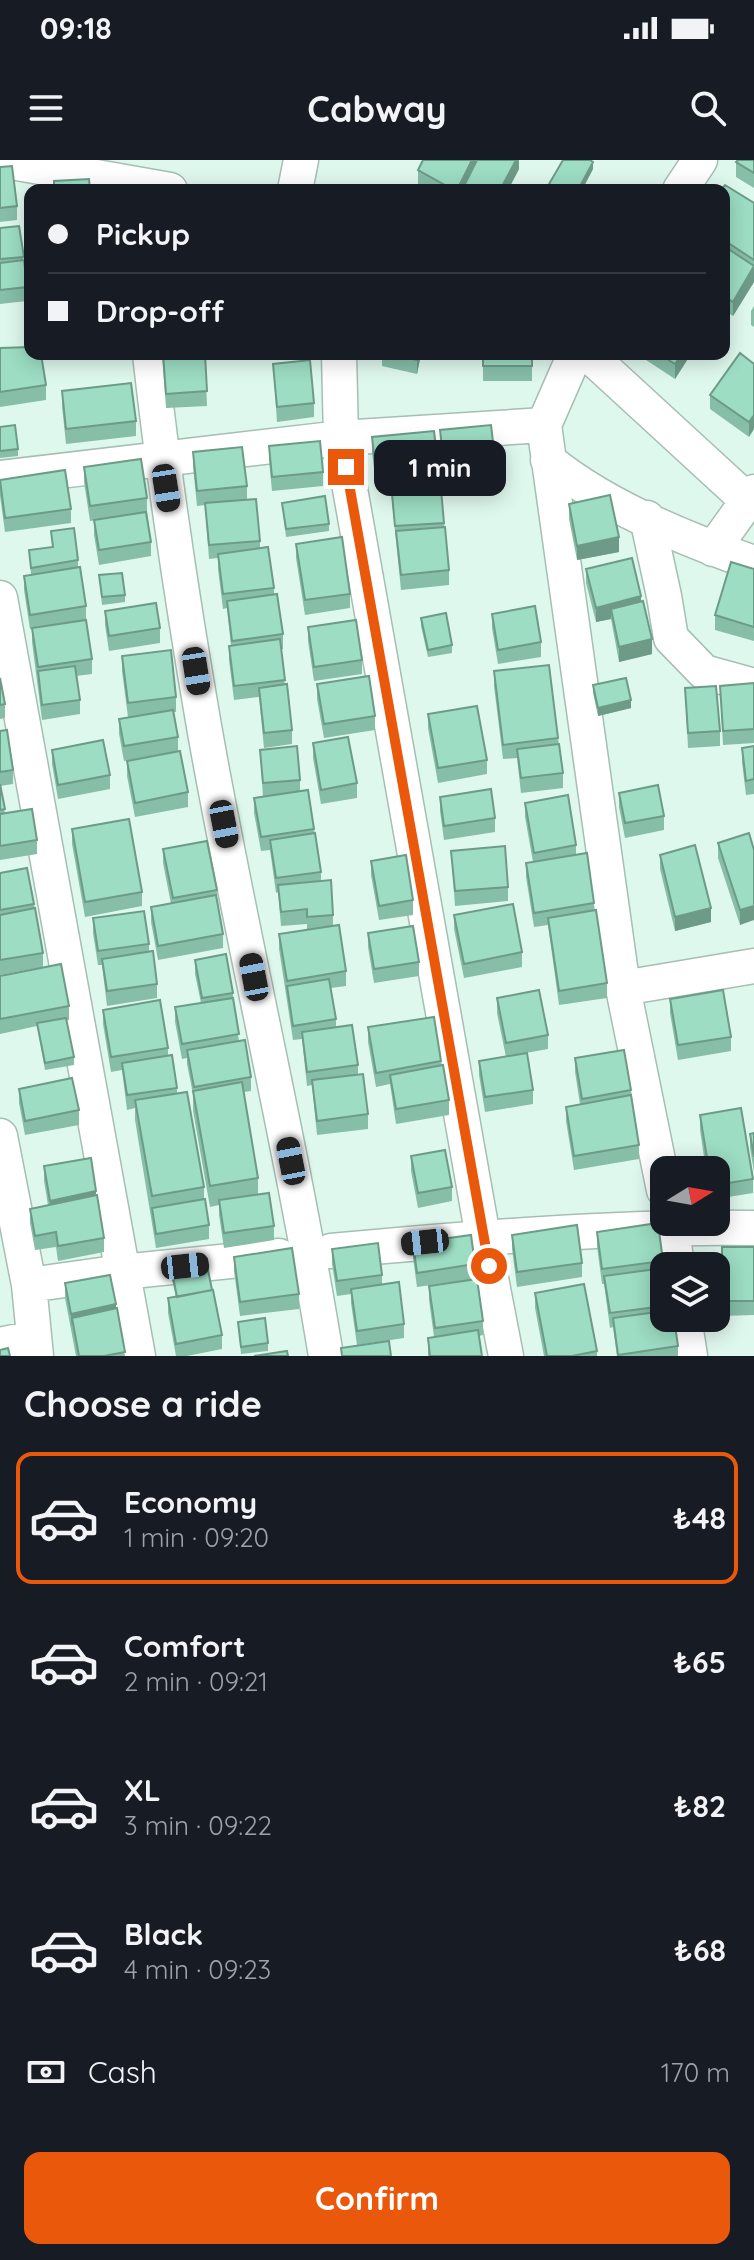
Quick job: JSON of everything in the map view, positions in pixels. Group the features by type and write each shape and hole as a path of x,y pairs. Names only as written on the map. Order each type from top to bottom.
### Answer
{"street":[{"path":"0,160 130,184"},
{"path":"296,184 301,160"},
{"path":"684,184 700,160"},
{"path":"151,360 161,457 205,732 309,1253 326,1356"},
{"path":"339,360 341,438 506,1356"},
{"path":"572,360 544,425 623,988 657,1156"},
{"path":"595,360 751,496 713,549"},
{"path":"0,478 341,438 544,425"},
{"path":"548,460 572,479 647,518 713,549 754,563"},
{"path":"647,518 671,638 704,672 754,686"},
{"path":"0,598 138,1356"},
{"path":"623,988 754,966"},
{"path":"0,1136 29,1285 35,1347 0,1345"},
{"path":"29,1285 309,1253 650,1225"},
{"path":"730,1227 754,1228"},
{"path":"686,1332 690,1356"}],"building":[{"path":"423,160 472,160 460,184 443,184 418,170"},
{"path":"477,160 516,160 503,184 465,184"},
{"path":"563,160 593,162 581,184 549,184"},
{"path":"754,160 754,173 736,162"},
{"path":"12,166 17,206 0,208 0,167"},
{"path":"89,179 89,184 54,184 54,181"},
{"path":"730,188 754,203 754,260 730,244"},
{"path":"19,226 24,257 0,259 0,228"},
{"path":"730,250 754,266 733,302 730,300"},
{"path":"24,260 24,287 0,290 0,263"},
{"path":"24,347 24,360 42,360 46,385 0,392 0,348"},
{"path":"740,353 754,364 754,415 749,422 710,395"},
{"path":"163,360 205,360 207,391 166,394"},
{"path":"310,360 314,403 277,407 273,364"},
{"path":"483,360 532,360 532,366 483,366"},
{"path":"131,383 136,421 66,429 62,391"},
{"path":"15,425 18,449 0,451 0,427"},
{"path":"491,425 496,467 445,472 440,430"},
{"path":"434,431 439,473 390,478 389,462 375,464 372,437"},
{"path":"320,441 323,472 272,477 269,446"},
{"path":"242,447 247,486 197,491 193,452"},
{"path":"141,459 147,498 90,506 84,467"},
{"path":"65,470 71,509 5,518 0,480"},
{"path":"440,478 444,523 395,526 391,483"},
{"path":"610,495 619,537 577,546 569,504"},
{"path":"325,496 329,524 286,529 282,503"},
{"path":"256,499 260,541 209,545 205,503"},
{"path":"146,512 151,542 99,550 94,520"},
{"path":"445,527 449,570 401,575 396,531"},
{"path":"74,528 78,560 31,568 29,550 53,547 51,531"},
{"path":"342,537 350,594 305,600 296,544"},
{"path":"268,547 274,588 223,594 218,554"},
{"path":"632,558 641,596 596,608 586,569"},
{"path":"731,562 754,569 754,627 715,615"},
{"path":"80,567 86,606 30,615 24,576"},
{"path":"122,573 125,595 102,597 99,575"},
{"path":"277,594 283,634 232,641 227,601"},
{"path":"643,601 652,639 619,647 611,609"},
{"path":"156,603 160,628 109,636 105,611"},
{"path":"535,606 541,642 498,650 492,614"},
{"path":"446,613 452,645 428,650 421,618"},
{"path":"86,620 92,659 38,667 32,628"},
{"path":"356,620 362,660 314,667 308,627"},
{"path":"280,639 285,680 234,686 229,646"},
{"path":"171,650 176,697 128,703 122,656"},
{"path":"549,665 558,738 503,745 494,671"},
{"path":"75,666 80,700 42,705 38,671"},
{"path":"369,676 375,716 324,724 317,684"},
{"path":"0,678 5,704 0,705"},
{"path":"626,678 631,700 598,708 593,685"},
{"path":"754,683 754,729 723,731 720,686"},
{"path":"287,684 292,730 264,733 259,688"},
{"path":"716,686 720,731 688,733 685,688"},
{"path":"477,706 487,760 438,768 428,714"},
{"path":"173,710 178,737 124,746 119,719"},
{"path":"7,730 13,770 0,772 0,731"},
{"path":"348,737 357,783 321,790 313,743"},
{"path":"103,740 110,775 58,785 52,750"},
{"path":"559,744 563,773 521,778 517,749"},
{"path":"297,746 300,780 263,783 260,750"},
{"path":"754,746 754,779 746,781 742,748"},
{"path":"180,751 188,792 135,803 127,761"},
{"path":"0,784 5,809 0,810"},
{"path":"658,785 664,816 625,823 619,793"},
{"path":"491,789 495,818 444,826 440,797"},
{"path":"308,790 314,829 261,837 254,798"},
{"path":"568,795 576,845 534,853 525,803"},
{"path":"32,809 37,840 0,846 0,814"},
{"path":"129,819 142,892 85,902 72,829"},
{"path":"315,833 321,872 276,878 270,840"},
{"path":"749,833 754,850 754,906 740,910 718,843"},
{"path":"207,841 217,890 173,898 163,849"},
{"path":"695,845 711,908 675,917 660,855"},
{"path":"505,846 508,887 455,891 451,851"},
{"path":"587,853 594,903 534,913 526,863"},
{"path":"406,855 413,900 379,906 371,861"},
{"path":"27,868 34,904 0,910 0,873"},
{"path":"331,880 333,915 307,917 307,909 281,912 278,885"},
{"path":"216,895 223,934 158,946 151,907"},
{"path":"513,904 522,952 464,964 454,915"},
{"path":"35,908 43,953 0,960 0,915"},
{"path":"596,910 607,983 559,991 548,918"},
{"path":"144,911 149,944 98,951 93,918"},
{"path":"339,925 346,971 287,981 279,934"},
{"path":"413,926 419,962 374,969 368,933"},
{"path":"153,951 157,984 107,991 102,959"},
{"path":"226,954 233,993 202,998 195,960"},
{"path":"61,964 69,1006 0,1019 0,976"},
{"path":"329,979 336,1019 293,1026 287,986"},
{"path":"539,990 548,1035 506,1043 497,998"},
{"path":"723,990 731,1037 678,1045 670,999"},
{"path":"233,998 239,1034 182,1044 175,1007"},
{"path":"160,1000 168,1048 111,1057 103,1010"},
{"path":"434,1017 441,1061 376,1073 368,1027"},
{"path":"66,1018 74,1057 45,1063 37,1023"},
{"path":"352,1025 358,1065 307,1072 302,1032"},
{"path":"245,1040 251,1077 194,1087 187,1050"},
{"path":"624,1050 631,1090 582,1099 575,1058"},
{"path":"527,1053 533,1090 485,1097 479,1061"},
{"path":"172,1055 177,1088 127,1095 122,1063"},
{"path":"443,1065 449,1100 396,1109 390,1075"},
{"path":"363,1074 368,1114 317,1121 312,1080"},
{"path":"72,1078 79,1110 25,1121 19,1089"},
{"path":"242,1082 258,1178 210,1186 193,1091"},
{"path":"187,1092 204,1187 152,1196 135,1100"},
{"path":"631,1095 639,1145 574,1156 566,1107"},
{"path":"741,1108 753,1179 730,1183 730,1156 707,1156 700,1115"},
{"path":"754,1133 754,1157 750,1134"},
{"path":"445,1150 452,1187 418,1193 411,1156"},
{"path":"91,1158 96,1191 50,1201 44,1166"},
{"path":"269,1193 274,1226 224,1233 219,1200"},
{"path":"97,1195 104,1238 58,1246 56,1232 35,1236 30,1209"},
{"path":"205,1199 209,1225 156,1234 152,1208"},
{"path":"650,1224 650,1236 660,1236 662,1252 650,1252 650,1263 602,1269 597,1232"},
{"path":"577,1225 582,1263 517,1272 512,1235"},
{"path":"471,1235 475,1264 417,1273 413,1243"},
{"path":"378,1243 382,1275 337,1281 332,1249"},
{"path":"722,1247 754,1247 754,1301 730,1301 730,1252 722,1252"},
{"path":"292,1248 299,1294 240,1302 234,1257"},
{"path":"207,1265 212,1290 177,1297 172,1272"},
{"path":"650,1270 650,1308 610,1313 604,1276"},
{"path":"110,1275 116,1304 71,1314 65,1283"},
{"path":"477,1279 483,1321 435,1328 429,1286"},
{"path":"399,1282 404,1324 357,1331 351,1289"},
{"path":"584,1284 597,1351 572,1356 547,1356 535,1293"},
{"path":"213,1290 222,1335 176,1344 168,1298"},
{"path":"117,1308 125,1352 79,1356 72,1318"},
{"path":"650,1313 650,1332 676,1332 678,1346 618,1355 613,1318"},
{"path":"265,1318 268,1343 241,1347 238,1322"},
{"path":"478,1330 482,1356 430,1356 428,1338"},
{"path":"389,1341 391,1356 342,1356 341,1348"},
{"path":"8,1348 10,1356 0,1356 0,1350"},
{"path":"287,1351 288,1356 254,1356"}],"route":[{"path":"346,467 489,1266"}]}
